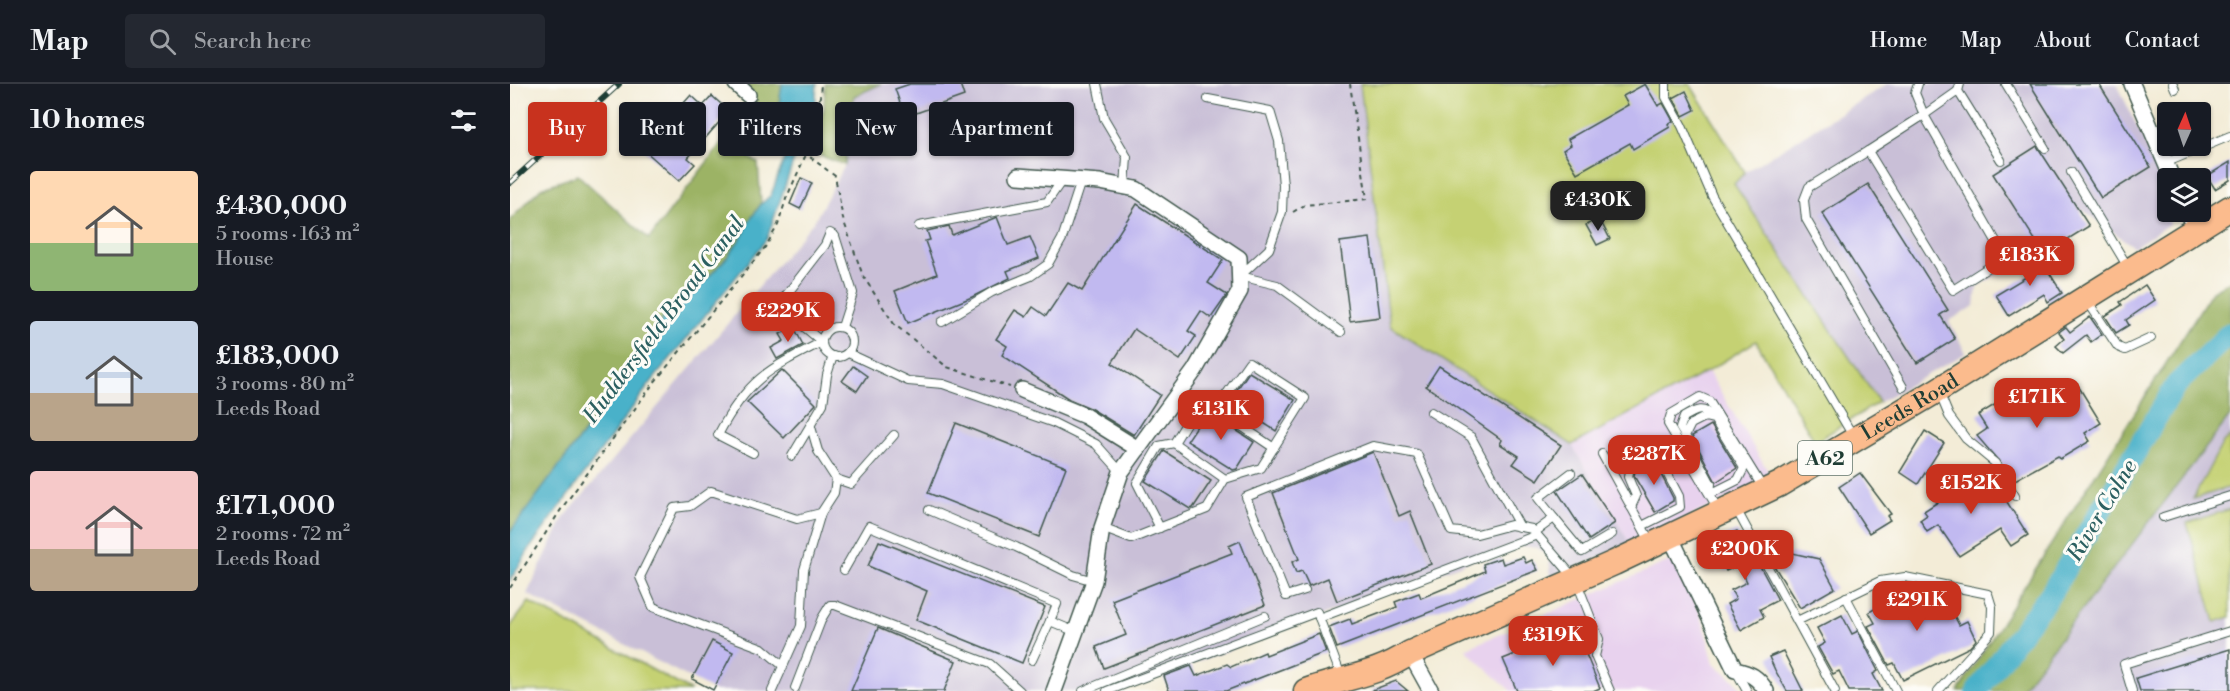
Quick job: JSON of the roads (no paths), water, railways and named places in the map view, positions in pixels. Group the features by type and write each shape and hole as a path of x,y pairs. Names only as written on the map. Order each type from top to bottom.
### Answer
{"main road":[{"name":"Leeds Road","path":"2211,214 2230,208"},
{"name":"Leeds Road","path":"1306,691 1341,678 1355,664 1374,656 1384,652 1410,653 1576,580 1655,536 1760,483 1855,440 2129,270 2189,222"}],"street":[{"path":"736,84 748,95"},
{"path":"2132,84 2167,168"},
{"path":"1018,176 1063,179 1136,189 1239,258 1240,291 1195,370 1118,478 1102,528 1094,581 1054,691"},
{"path":"1022,390 1085,416 1138,449"},
{"path":"1655,536 1735,670 1751,673 1761,682 1766,691"},
{"path":"1410,653 1431,691"}],"lane":[{"path":"1097,84 1104,118 1127,157 1125,187"},
{"path":"1666,84 1666,97 1682,126 1712,196 1855,440"},
{"path":"1868,151 1953,290 2005,257 1924,115 1915,93 1918,84"},
{"path":"2006,84 2045,148"},
{"path":"1903,387 1806,219 1804,200 1809,187 1924,115 1959,87 2001,160"},
{"path":"1208,99 1270,111 1279,141 1283,185 1282,212 1269,249 1239,276"},
{"path":"2165,164 2230,136"},
{"path":"2072,172 2129,270"},
{"path":"919,226 1047,201 1063,179"},
{"path":"942,322 992,292 1031,276 1048,264 1062,239 1081,181"},
{"path":"842,327 853,293 835,236 830,233 825,245 784,298 803,326 822,342 825,352 833,356 848,353 908,381 943,384 1054,423 1096,444 1118,478"},
{"path":"1239,276 1277,285 1341,332"},
{"path":"2086,298 2118,347 2125,350 2151,338"},
{"path":"753,453 718,435 732,410 759,377 822,342 829,329 842,327"},
{"path":"842,327 853,338 848,353"},
{"path":"792,456 823,405 827,375 833,356"},
{"path":"1102,528 1131,539 1207,509 1225,479 1261,468 1305,398 1249,362 1216,409"},
{"path":"1938,390 1966,439 1995,464 2015,496"},
{"path":"1760,483 1709,401 1700,397 1671,414 1668,424 1797,621 1835,691"},
{"path":"1174,443 1201,399 1274,448"},
{"path":"1431,412 1471,437 1520,527"},
{"path":"1722,504 1685,436 1691,424 1705,417 1714,419 1744,468 1760,483"},
{"path":"811,427 818,451 836,479 851,484 894,435"},
{"path":"1160,528 1137,483 1159,446 1174,443 1225,479"},
{"path":"1305,590 1286,596 1246,496 1373,446 1417,454 1451,531 1477,534 1511,525 1520,527 1536,534 1576,580 1599,639 1595,656 1610,691"},
{"path":"1602,454 1631,507 1655,536 1680,507 1679,496 1660,460 1647,456 1630,468 1628,477 1636,496 1631,507"},
{"path":"1722,504 1744,468"},
{"path":"1571,473 1538,498 1582,552 1612,534"},
{"path":"772,691 801,626 804,570 821,513 834,493 836,479"},
{"path":"782,665 762,648 653,606 640,577 674,508 690,506 711,491 797,519 821,513"},
{"path":"2163,517 2230,496"},
{"path":"929,510 1016,547 1073,575 1094,581"},
{"path":"1319,618 1536,534 1554,519"},
{"path":"844,570 869,526 1057,604 1032,660"},
{"path":"1797,621 1880,581 1905,577 1988,594 1992,607 1991,632 1938,691"},
{"path":"1846,597 1896,691"},
{"path":"795,688 822,618 830,605 835,605 990,664 1016,690"},
{"path":"1107,691 1317,612 1341,678"},
{"path":"1083,691 1265,616"},
{"path":"1050,621 1076,632"},
{"path":"2132,691 2124,664 2230,631"},
{"path":"1735,670 1747,691"}],"water":[{"path":"782,84 817,84 816,102 779,102"},
{"name":"Huddersfield Broad Canal","path":"785,156 795,156 767,239 649,385 530,548 510,581 510,533 513,528 627,375 663,318 675,313 728,256 761,204 771,195"}],"waterway":[{"name":"River Colne","path":"1977,691 2051,593 2176,385 2230,333"}],"railway":[{"path":"510,183 619,84"}]}
